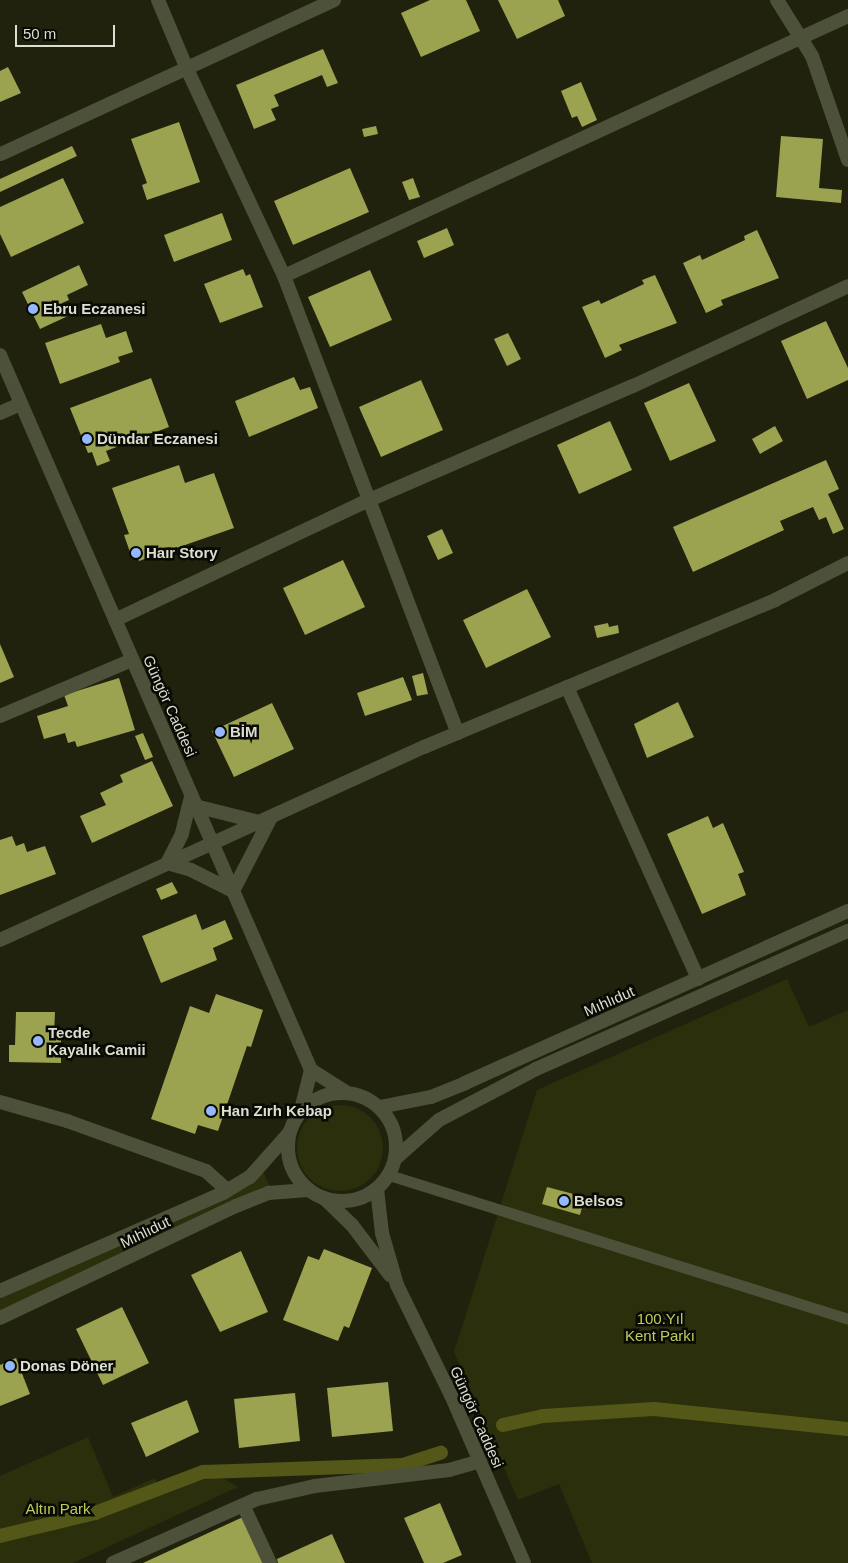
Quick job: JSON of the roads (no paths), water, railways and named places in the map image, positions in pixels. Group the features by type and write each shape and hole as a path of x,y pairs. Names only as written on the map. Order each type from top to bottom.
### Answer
{"street":[{"path":"158,0 186,70 284,276 458,732"},
{"path":"0,154 186,70 334,0"},
{"path":"777,0 812,56 848,160"},
{"path":"284,276 848,16"},
{"path":"115,620 368,500 633,386 848,286"},
{"name":"Güngör Caddesi","path":"0,355 311,1070"},
{"path":"0,413 20,404"},
{"path":"0,940 458,732 775,600 848,563"},
{"path":"0,716 132,660"},
{"path":"567,687 698,979"},
{"path":"167,863 182,834 193,801 265,820"},
{"path":"167,863 191,870 232,891 265,820"},
{"name":"Mıhlıdut","path":"380,1107 431,1097 848,911"},
{"path":"396,1158 439,1120 527,1074 848,930"},
{"path":"346,1092 311,1070 301,1111 289,1132 288,1160 296,1176 308,1190 324,1198 352,1225 397,1285"},
{"path":"301,1111 327,1094 346,1092 364,1096 380,1107 391,1122 396,1139 396,1158 389,1175 376,1189 351,1201 324,1198"},
{"path":"0,1102 67,1121 206,1171 227,1190"},
{"name":"Mıhlıdut","path":"0,1291 227,1190 268,1160 289,1132"},
{"path":"389,1175 848,1319"},
{"path":"376,1189 382,1233 397,1285"},
{"name":"Mıhlıdut","path":"0,1318 236,1206 268,1193 308,1190"},
{"name":"Güngör Caddesi","path":"397,1285 480,1461 524,1563"},
{"path":"113,1563 244,1507 258,1499 315,1486 449,1470 480,1461"},
{"path":"244,1507 270,1563"}],"waterway":[{"path":"503,1425 543,1416 654,1409 848,1429"},
{"path":"0,1536 95,1513 203,1472 403,1465 441,1453"}],"place":[{"name":"Ebru Eczanesi","path":"33,309"},
{"name":"Dündar Eczanesi","path":"87,439"},
{"name":"Haır Story","path":"136,553"},
{"name":"BİM","path":"220,732"},
{"name":"Tecde Kayalık Camii","path":"38,1041"},
{"name":"Han Zırh Kebap","path":"211,1111"},
{"name":"Belsos","path":"564,1201"},
{"name":"Donas Döner","path":"10,1366"}],"park label":[{"name":"100.Yıl Kent Parkı","path":"660,1326"},
{"name":"Altın Park","path":"58,1509"}]}
